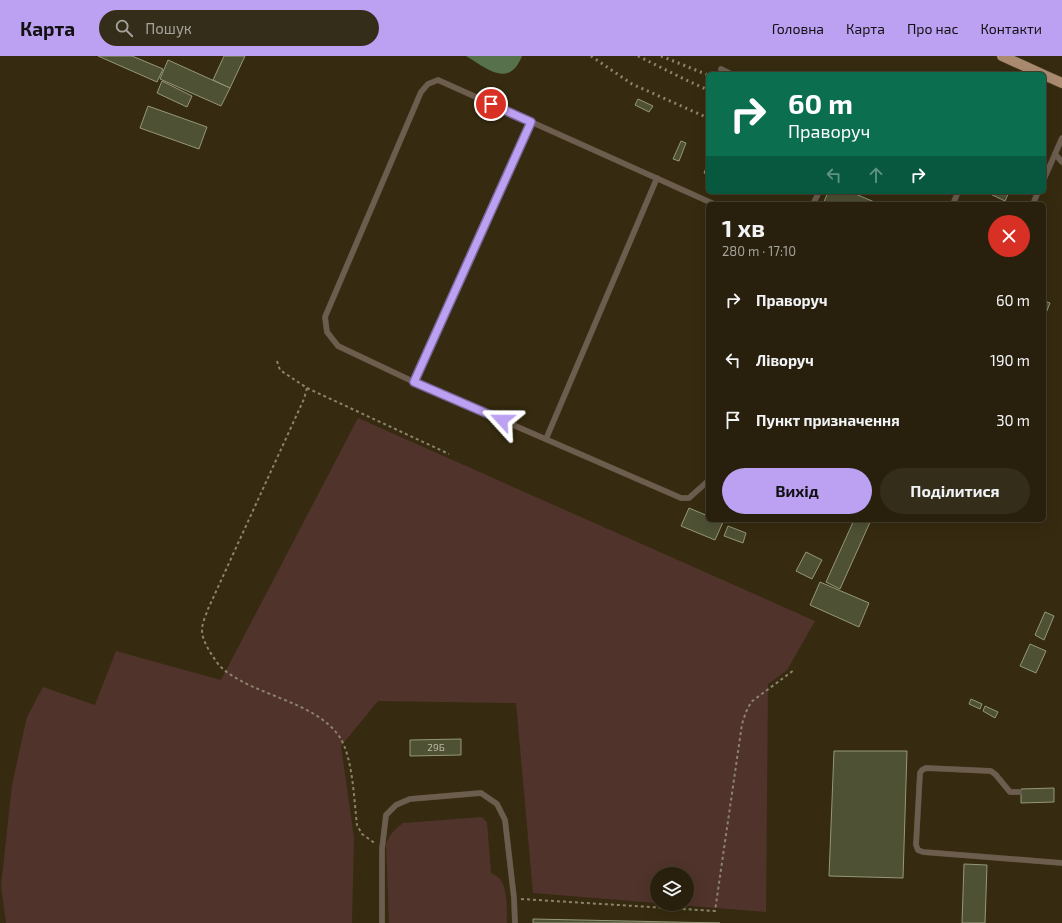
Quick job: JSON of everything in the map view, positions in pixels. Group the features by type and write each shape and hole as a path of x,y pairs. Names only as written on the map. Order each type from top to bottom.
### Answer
{"main road":[{"path":"1002,56 1038,72"},
{"path":"1046,75 1062,83"}],"lane":[{"path":"721,70 726,72"},
{"path":"706,483 688,498 681,498 546,440 414,382 338,346 327,332 325,317 421,92 428,84 438,80 710,202"},
{"path":"414,382 531,122"},
{"path":"1046,171 1062,138"},
{"path":"1055,154 1062,162"},
{"path":"546,440 657,178"},
{"path":"1018,792 1010,792 991,771 926,768 922,770 920,773 916,845 918,850 923,852 1062,863"},
{"path":"382,923 382,849 386,815 396,805 410,799 481,793 497,804 505,820 514,898 515,923"}],"path":[{"path":"278,361 280,370 307,388 449,454"},
{"path":"307,388 304,399 208,609 202,629 204,643 222,669 240,681 313,713 328,724 339,736 345,750 349,766 357,825 362,834 382,849"},
{"path":"514,898 715,911 742,724 751,702 794,670"}],"shaded area":[{"path":"466,56 522,56 517,66 511,72 504,74 489,70"},
{"path":"358,418 815,621 787,670 768,684 766,912 694,906 694,867 650,867 650,902 533,893 516,703 378,701 341,746 354,837 352,923 6,923 1,886 12,785 27,717 43,687 95,705 116,651 221,680"},
{"path":"482,817 487,822 491,873 498,877 504,887 507,906 507,923 389,923 386,844 393,832 403,823"}],"building":[{"path":"98,56 132,56 163,69 157,82"},
{"path":"224,56 245,56 230,88 213,80"},
{"path":"168,60 230,88 221,106 160,79"},
{"path":"162,81 192,96 187,107 157,93"},
{"path":"638,99 653,106 649,112 635,105"},
{"path":"148,106 207,127 199,149 140,128"},
{"path":"681,141 686,143 679,161 673,159"},
{"path":"827,194 856,194 874,202 824,202"},
{"path":"990,194 1008,194 1005,201"},
{"path":"1046,302 1050,303 1046,313"},
{"path":"689,508 706,515 706,522 723,522 715,540 681,526"},
{"path":"853,522 870,522 840,589 826,582"},
{"path":"728,526 746,533 743,543 724,536"},
{"path":"806,552 822,560 812,579 796,571"},
{"path":"820,582 869,603 859,627 810,605"},
{"path":"1045,612 1054,616 1044,640 1035,635"},
{"path":"1030,644 1046,651 1036,673 1020,666"},
{"path":"971,699 982,704 980,709 969,704"},
{"path":"985,706 998,712 995,718 983,711"},
{"path":"461,739 461,755 410,756 410,740"},
{"path":"834,751 907,751 903,878 829,876"},
{"path":"1054,788 1054,802 1021,803 1021,789"},
{"path":"964,864 987,865 985,923 962,923"},
{"path":"533,919 720,923 533,923"}],"railway":[{"path":"591,56 632,84 706,117"},
{"path":"638,56 706,89"},
{"path":"661,56 706,74"}],"route":[{"path":"491,104 531,122 414,382 502,420"}]}
